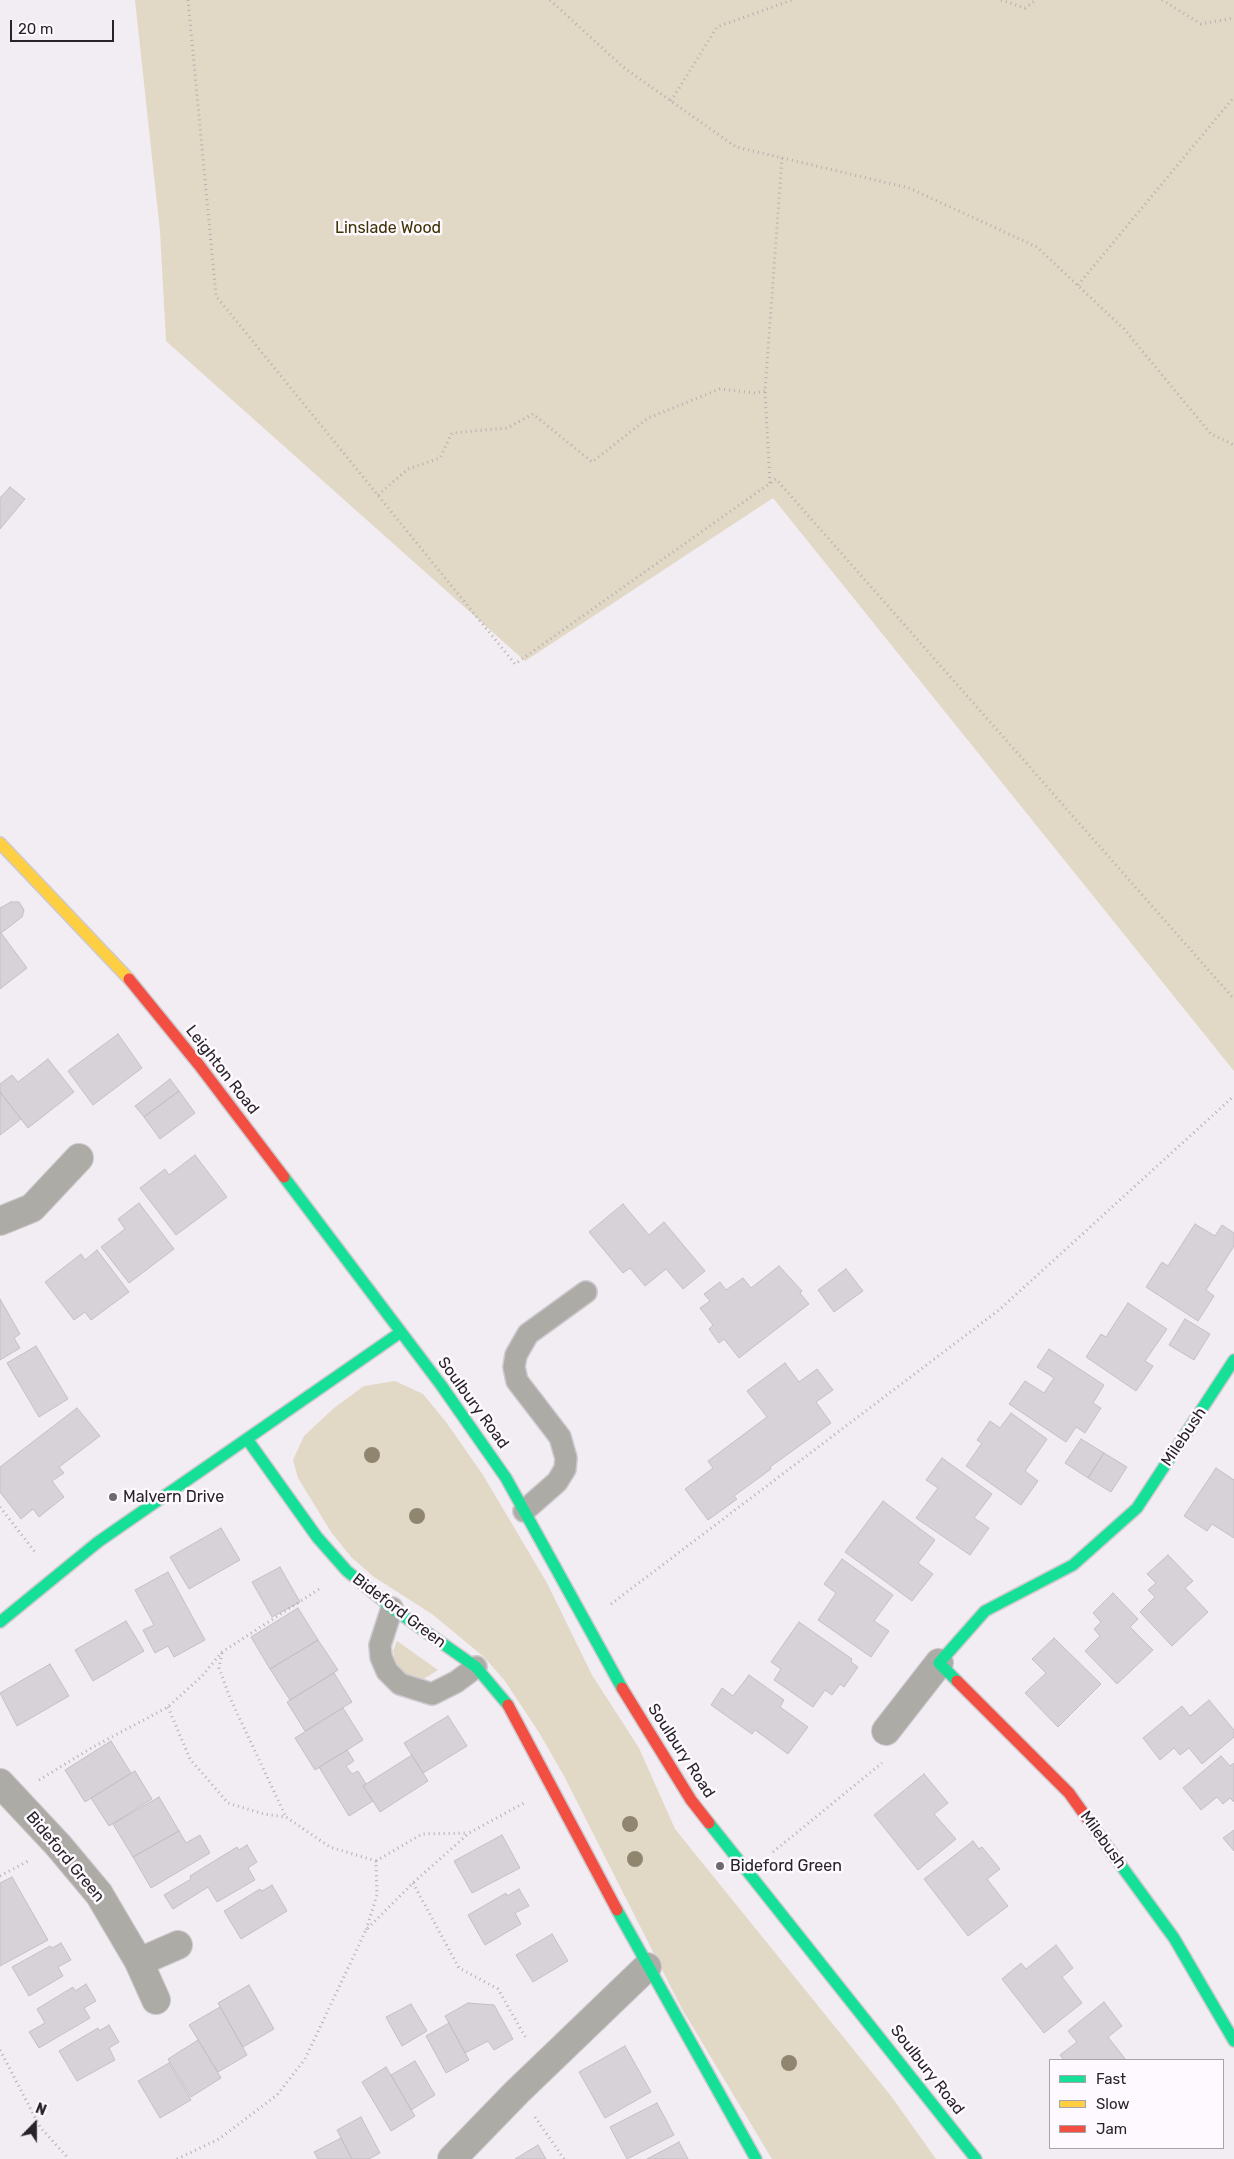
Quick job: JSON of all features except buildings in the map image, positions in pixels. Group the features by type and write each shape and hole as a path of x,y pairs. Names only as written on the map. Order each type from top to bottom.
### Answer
{"street":[{"name":"Leighton Road","path":"0,843 118,966 198,1065 401,1332"},
{"path":"0,1221 32,1208 79,1158"},
{"path":"0,1622 106,1537 401,1332"},
{"name":"Soulbury Road","path":"401,1332 506,1478 628,1699 691,1800 976,2159"},
{"name":"Milebush","path":"886,1730 939,1663 985,1611 1073,1565 1136,1508 1230,1376"},
{"name":"Bideford Green","path":"247,1439 317,1537 347,1571 392,1608 476,1667 510,1708 647,1967 756,2159"},
{"name":"Milebush","path":"939,1663 1069,1793 1174,1938 1234,2041"},
{"name":"Bideford Green","path":"6,1790 99,1894 139,1962 156,2000"},
{"path":"139,1962 178,1945"},
{"path":"452,2159 542,2068 647,1967"}],"lane":[{"path":"524,1511 557,1482 565,1469 566,1458 560,1437 516,1381 514,1368 516,1355 528,1334 586,1292"},
{"path":"392,1608 380,1645 381,1657 387,1671 400,1684 432,1694 456,1682 476,1667"}],"path":[{"path":"188,0 216,296 516,664 776,479 1234,999"},
{"path":"550,0 623,67 736,147 909,188 1037,247 1124,329 1211,434 1234,445"},
{"path":"671,101 718,27 792,0"},
{"path":"1001,0 1025,8 1036,0"},
{"path":"1162,0 1201,24 1234,18"},
{"path":"1078,286 1234,97"},
{"path":"770,483 765,391 782,158"},
{"path":"378,495 408,469 440,458 452,433 507,428 533,414 592,462 648,418 720,389 755,393 765,391"},
{"path":"585,1624 999,1310 1234,1096"},
{"path":"0,1507 56,1577"},
{"path":"6,1790 93,1747 168,1706 202,1676 222,1652 347,1571"},
{"path":"222,1652 219,1668 230,1698 286,1817"},
{"path":"168,1706 190,1759 228,1804 286,1817 330,1847 376,1861 422,1834 469,1833"},
{"path":"748,1871 845,1796 889,1757 886,1730"},
{"path":"366,1930 413,1883 469,1833 552,1788"},
{"path":"177,2159 220,2139 277,2095 306,2059 366,1930 377,1896 376,1861"},
{"path":"413,1883 458,1968 498,1988 542,2068"},
{"path":"0,2050 40,2127 66,2158"},
{"path":"518,2092 564,2159"}],"green space":[{"name":"Linslade Wood","path":"135,0 1234,0 1234,1071 773,498 525,661 166,341 160,231"},
{"path":"395,1381 423,1394 446,1422 483,1475 547,1583 592,1675 639,1748 675,1829 891,2096 936,2159 772,2159 682,2009 564,1776 540,1734 505,1681 484,1657 432,1614 374,1577 352,1558 331,1532 298,1478 293,1460 304,1436 334,1408 364,1386"},
{"path":"397,1641 438,1670 422,1680 407,1678 396,1666 393,1651"}],"traffic: fast":[{"path":"284,1177 441,1385 506,1478 622,1688"},
{"path":"0,1622 98,1542 401,1332"},
{"path":"957,1681 939,1663 985,1611 1073,1565 1137,1508 1234,1360"},
{"path":"247,1439 317,1537 347,1571 392,1608 476,1667 508,1705"},
{"path":"709,1823 976,2159"},
{"path":"1109,1849 1174,1938 1234,2041"},
{"path":"617,1910 756,2159"}],"traffic: slow":[{"path":"0,843 129,979"}],"traffic: jam":[{"path":"129,979 199,1065 284,1177"},
{"path":"957,1681 1069,1793 1109,1849"},
{"path":"622,1688 691,1800 709,1823"},
{"path":"508,1705 617,1910"}],"place":[{"name":"Malvern Drive","path":"113,1497"},
{"name":"Bideford Green","path":"720,1866"}]}
